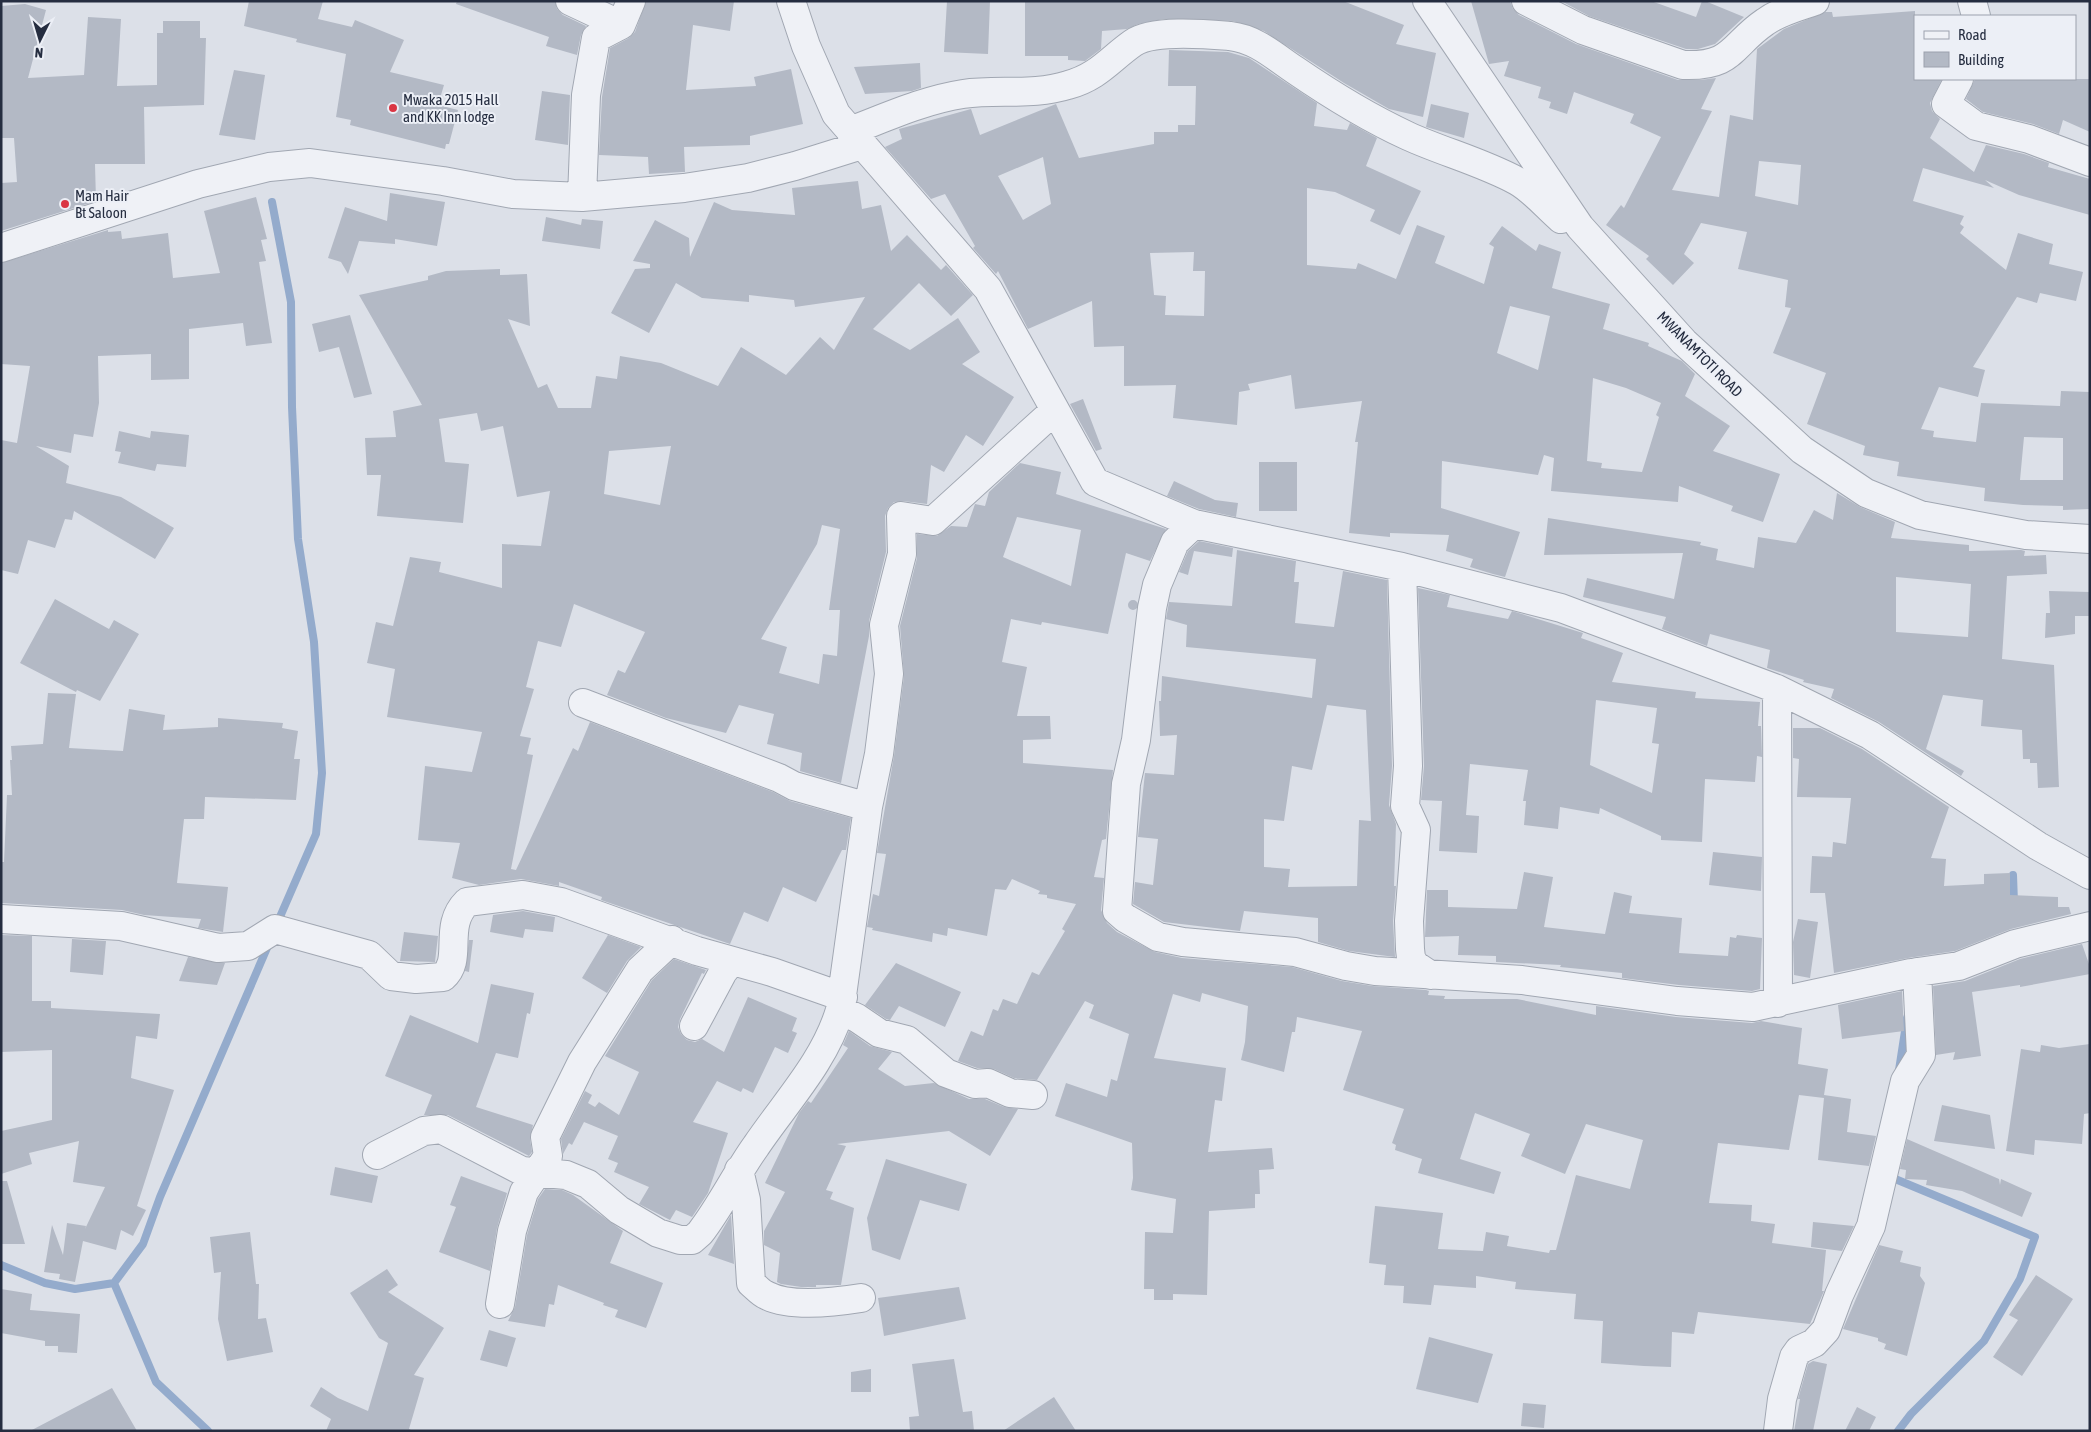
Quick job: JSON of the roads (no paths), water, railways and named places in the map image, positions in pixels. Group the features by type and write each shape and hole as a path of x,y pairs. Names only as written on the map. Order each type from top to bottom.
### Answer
{"street":[{"path":"570,1 626,13"},
{"path":"791,1 806,46 836,114 988,289 1095,482 1194,524 1402,567 1561,608 1777,689 1870,735 2038,846 2090,875"},
{"name":"MWANAMTOTI ROAD","path":"1427,1 1580,227 1684,342 1802,450 1866,494 1920,515 2026,535 2090,539"},
{"path":"1526,1 1583,30 1683,64 1697,65 1712,63 1731,54 1756,28 1776,14 1815,1"},
{"path":"1972,1 1976,15"},
{"path":"582,197 586,95 596,38 626,13"},
{"path":"1,248 198,184 269,167 310,163 443,181 513,194 582,197 684,188 748,178 795,166 856,138 915,106 963,94 1030,93 1067,86 1086,79 1102,70 1134,42 1142,38 1180,34 1230,36 1248,39 1313,81 1408,136 1487,166 1519,182 1611,263"},
{"path":"1958,80 1946,104 1976,126 2029,139 2090,162"},
{"path":"376,1155 424,1131 441,1129 522,1171 566,1175 588,1184 619,1210 658,1232 680,1240 692,1240 700,1233 740,1170 817,1060 830,1037 842,1004 868,807 879,754 890,674 884,625 898,563 902,554 901,516 933,521 1054,411"},
{"path":"1194,524 1176,542 1157,585 1152,608 1136,740 1126,784 1117,911 1125,918 1158,937 1183,942 1295,952 1346,966 1430,975 1522,980 1722,1006 1752,1007 1917,972 1959,966 2015,944 2090,926"},
{"path":"1402,567 1408,766 1405,806 1416,830 1409,921 1410,949 1411,958 1415,965 1430,975"},
{"path":"1777,689 1778,1003"},
{"path":"584,703 779,778 794,786 868,807"},
{"path":"1,919 121,926 218,948 248,946 275,929 369,955 391,976 416,979 443,977 450,969 453,961 453,927 457,914 467,902 523,895 561,902 731,962 772,972 842,1004 857,1018 879,1033 907,1040 946,1073 975,1084 988,1083 1010,1093 1033,1095"},
{"path":"500,1304 512,1231 524,1192 548,1156 545,1137 582,1062 640,970 672,940"},
{"path":"694,1026 723,972 731,962"},
{"path":"1778,1431 1782,1399 1794,1357 1799,1350 1814,1343 1826,1330 1839,1295 1871,1226 1905,1081 1922,1055 1917,972"},
{"path":"740,1170 746,1200 751,1282 766,1295 781,1300 842,1301 861,1298"}],"waterway":[{"path":"272,202 291,302 292,407 298,539 314,642 322,773 316,834 276,926"},
{"path":"2013,875 2014,903"},
{"path":"208,1431 156,1382 114,1283 143,1244 160,1197 270,941"},
{"path":"1899,1070 1907,1018"},
{"path":"1888,1176 2035,1237 2020,1279 1984,1341 1911,1414 1898,1431"},
{"path":"1,1265 45,1283 75,1289 114,1283"}],"place":[{"name":"Mwaka 2015 Hall and KK Inn lodge","path":"393,108"},
{"name":"Mam Hair Bt Saloon","path":"65,204"}]}
